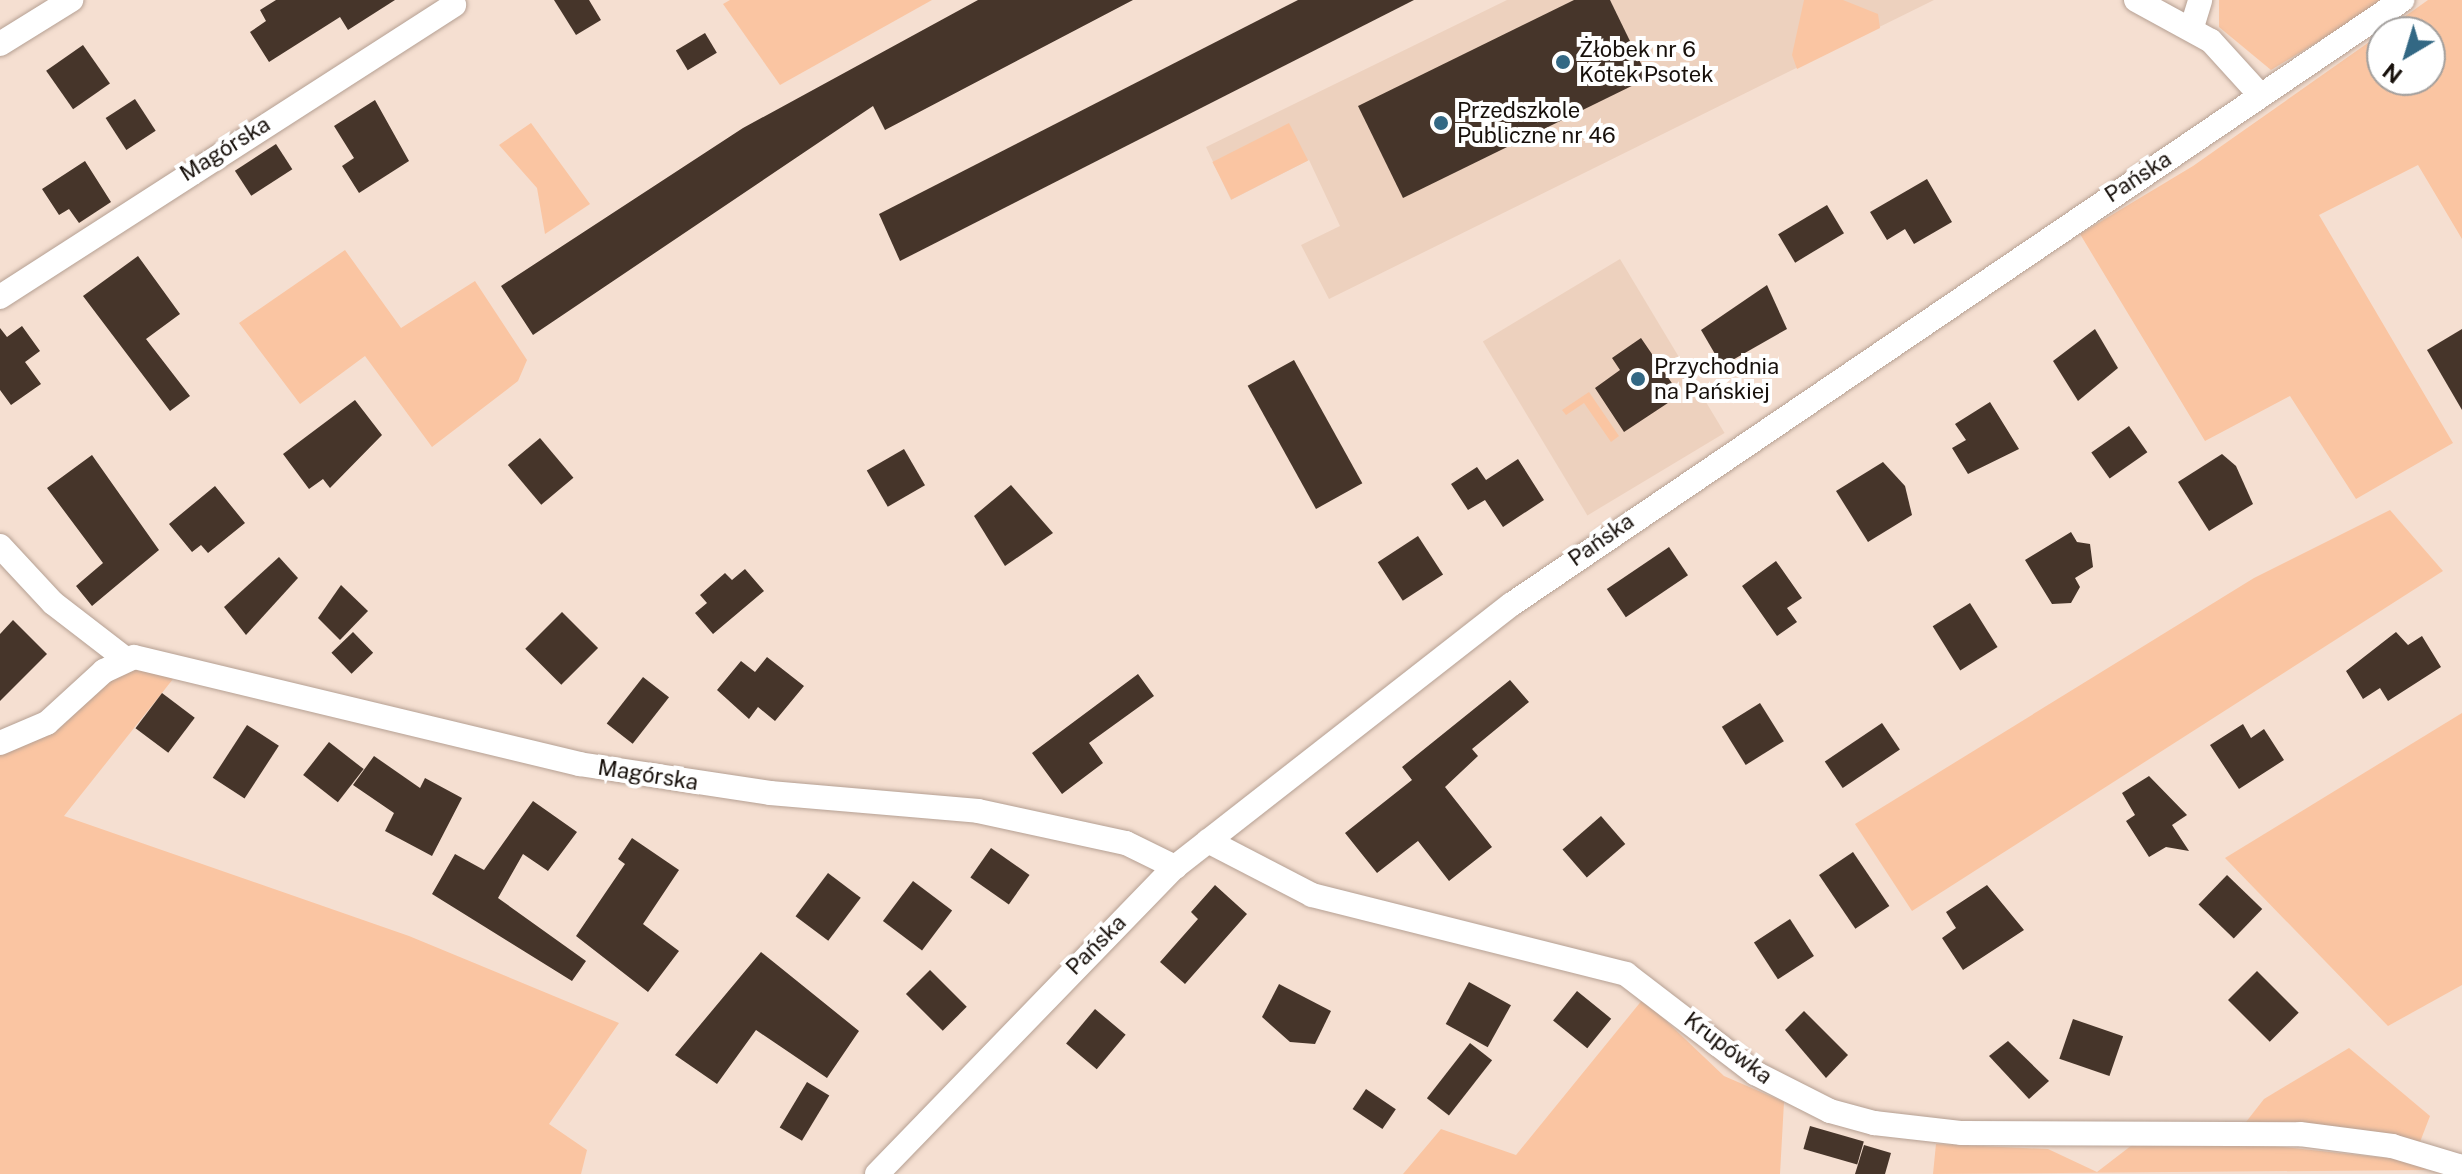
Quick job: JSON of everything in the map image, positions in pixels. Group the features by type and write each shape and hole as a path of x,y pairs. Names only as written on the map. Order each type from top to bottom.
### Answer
{"street":[{"path":"0,44 71,0"},
{"path":"2136,0 2192,27 2261,96"},
{"path":"2192,27 2200,0"},
{"name":"Pańska","path":"877,1174 1175,867 1208,841 1622,525 2402,0"},
{"name":"Magórska","path":"0,297 454,5"},
{"name":"Magórska","path":"0,546 53,603 123,657 579,764 770,793 978,811 1126,843 1175,867"},
{"path":"0,743 47,723 123,657"},
{"name":"Krupówka","path":"1208,841 1312,895 1626,974 1755,1073 1863,1120 1962,1133 2300,1134 2392,1146 2462,1167"}],"shaded area":[{"path":"730,0 932,0 780,85 723,4"},
{"path":"1507,0 1934,0 1329,299 1301,245 1340,226 1309,160 1231,200 1206,147"},
{"path":"1804,0 1843,0 1878,14 1880,28 1797,69 1792,55"},
{"path":"2219,0 2387,0 2271,70 2219,27"},
{"path":"2428,0 2462,0 2462,239 2418,165 2319,215 2453,443 2356,499 2290,396 2205,441 2080,234 2193,166 2366,44 2366,96 2446,96 2446,16 2406,16"},
{"path":"531,123 590,204 545,234 537,188 499,145"},
{"path":"1289,123 1308,160 1231,199 1212,162"},
{"path":"345,250 401,328 475,281 527,360 518,381 432,447 365,356 300,404 239,323"},
{"path":"1620,259 1725,433 1587,515 1483,341"},
{"path":"1589,392 1619,436 1611,442 1584,403 1566,415 1562,410"},
{"path":"2390,510 2443,571 1912,911 1855,824 2254,578"},
{"path":"123,668 177,674 64,816 409,936 619,1023 549,1124 587,1150 581,1174 0,1174 0,755 58,730"},
{"path":"2462,713 2462,985 2388,1026 2225,858"},
{"path":"1643,999 1724,1076 1784,1102 1780,1174 1403,1174 1441,1129 1516,1155"},
{"path":"2349,1048 2430,1116 2420,1142 2246,1122 2264,1099"},
{"path":"2136,1142 2237,1142 2423,1162 2426,1170 1933,1174 1936,1144 2048,1149 2097,1172"}],"building":[{"path":"276,0 395,0 348,30 340,17 269,62 250,32 266,21 260,10"},
{"path":"554,0 589,0 601,20 576,35"},
{"path":"978,0 1133,0 885,130 873,106 533,335 501,286 743,128"},
{"path":"1298,0 1414,0 900,261 879,214"},
{"path":"1574,0 1610,0 1648,78 1403,198 1358,106"},
{"path":"705,33 717,53 688,70 676,51"},
{"path":"83,45 110,84 73,109 46,71"},
{"path":"135,99 156,131 126,150 106,118"},
{"path":"375,100 409,161 359,193 342,166 354,158 334,126"},
{"path":"276,144 292,169 251,196 235,171"},
{"path":"85,161 111,202 79,223 69,209 59,215 42,189"},
{"path":"1927,179 1952,222 1914,244 1905,229 1887,240 1870,212"},
{"path":"1827,205 1844,233 1795,263 1778,234"},
{"path":"138,256 180,314 146,339 190,396 170,411 83,296"},
{"path":"1767,285 1787,329 1722,366 1701,330"},
{"path":"22,326 40,351 25,362 41,384 11,405 0,390 0,328 7,337"},
{"path":"2095,329 2118,368 2078,401 2053,361"},
{"path":"2462,329 2462,410 2427,350"},
{"name":"Przychodnia na Pańskiej","path":"1641,338 1680,395 1624,432 1595,388 1620,370 1612,358"},
{"path":"1294,360 1362,483 1316,509 1248,386"},
{"path":"355,400 382,435 330,488 323,479 309,489 283,454"},
{"path":"1990,402 2019,449 1968,474 1952,448 1966,440 1955,424"},
{"path":"2129,426 2147,452 2110,479 2091,452"},
{"path":"540,438 573,478 541,505 508,465"},
{"path":"904,449 925,485 888,507 867,470"},
{"path":"2222,454 2236,466 2253,504 2209,531 2178,482"},
{"path":"92,455 159,550 92,606 76,586 103,563 47,488"},
{"path":"1518,459 1544,500 1503,527 1485,500 1468,510 1451,484 1477,467 1486,480"},
{"path":"1883,462 1905,486 1912,515 1868,542 1836,491"},
{"path":"1011,485 1053,533 1005,566 974,516"},
{"path":"215,486 245,523 208,553 201,545 192,552 169,524"},
{"path":"2071,532 2077,542 2090,544 2093,567 2075,578 2080,587 2071,603 2052,604 2025,560"},
{"path":"1418,536 1443,575 1403,601 1378,562"},
{"path":"1669,547 1688,575 1626,617 1607,589"},
{"path":"279,557 298,578 246,635 224,607"},
{"path":"1776,561 1802,598 1787,608 1797,622 1777,636 1742,586"},
{"path":"745,569 764,591 713,634 695,613 707,603 700,595 725,573 732,580"},
{"path":"341,585 368,611 340,640 318,618"},
{"path":"1970,603 1998,647 1960,670 1933,626"},
{"path":"562,612 598,648 561,685 525,649"},
{"path":"13,620 47,654 0,701 0,634"},
{"path":"353,632 373,653 352,674 331,653"},
{"path":"2396,632 2408,645 2422,636 2441,667 2388,701 2380,688 2363,699 2346,671"},
{"path":"767,657 804,686 775,721 758,707 749,719 717,690 741,661 755,672"},
{"path":"1138,674 1154,696 1089,743 1103,763 1062,794 1032,753"},
{"path":"643,677 669,697 633,744 607,723"},
{"path":"1510,680 1529,702 1472,749 1478,756 1445,787 1492,847 1449,881 1418,841 1377,873 1345,833 1412,780 1402,767"},
{"path":"162,693 195,718 168,753 136,728"},
{"path":"1760,703 1784,741 1746,765 1722,727"},
{"path":"1882,723 1900,750 1843,788 1825,762"},
{"path":"2243,724 2251,738 2264,729 2284,760 2239,789 2210,745"},
{"path":"247,725 279,746 245,799 213,778"},
{"path":"329,742 364,769 338,802 303,775"},
{"path":"374,756 420,788 425,778 462,798 432,856 385,831 394,813 353,785"},
{"path":"2149,776 2187,815 2172,825 2189,851 2166,847 2149,857 2126,821 2135,815 2122,793"},
{"path":"533,801 577,832 548,871 523,854 498,898 586,961 572,981 432,894 455,854 484,870"},
{"path":"1601,816 1625,844 1587,877 1563,849"},
{"path":"632,838 679,870 643,924 679,951 648,992 576,936 625,864 618,859"},
{"path":"991,848 1030,875 1009,904 970,877"},
{"path":"1853,852 1889,906 1855,929 1819,875"},
{"path":"828,873 861,898 828,941 796,916"},
{"path":"2227,875 2262,909 2234,939 2199,904"},
{"path":"913,881 952,910 922,950 883,921"},
{"path":"1215,885 1247,914 1185,984 1160,962 1198,919 1191,912"},
{"path":"1987,885 2024,930 1963,970 1942,938 1956,928 1946,912"},
{"path":"1790,919 1814,956 1778,979 1754,942"},
{"path":"761,952 859,1031 827,1078 756,1030 717,1084 675,1055"},
{"path":"930,970 967,1007 943,1031 906,994"},
{"path":"2257,971 2299,1013 2270,1042 2228,1000"},
{"path":"1469,982 1511,1005 1488,1047 1446,1024"},
{"path":"1279,984 1331,1011 1315,1044 1290,1042 1262,1017"},
{"path":"1577,991 1611,1019 1587,1048 1553,1021"},
{"path":"1095,1009 1126,1035 1097,1069 1066,1043"},
{"path":"1804,1011 1848,1055 1826,1078 1785,1030"},
{"path":"2073,1019 2123,1036 2109,1076 2059,1059"},
{"path":"2008,1041 2049,1081 2029,1099 1989,1056"},
{"path":"1470,1043 1492,1060 1449,1115 1427,1098"},
{"path":"807,1082 829,1095 802,1141 780,1127"},
{"path":"1366,1089 1396,1109 1382,1129 1353,1109"},
{"path":"1810,1126 1864,1141 1857,1165 1803,1149"},
{"path":"1864,1145 1891,1153 1885,1174 1855,1174"}],"place":[{"name":"Żłobek nr 6 Kotek Psotek","path":"1563,62"},
{"name":"Przedszkole Publiczne nr 46","path":"1441,123"},
{"name":"Przychodnia na Pańskiej","path":"1638,379"}]}
